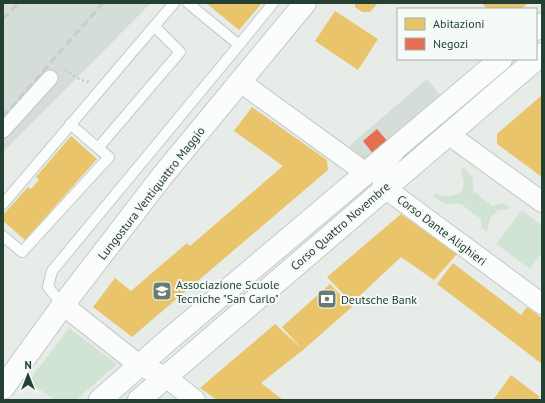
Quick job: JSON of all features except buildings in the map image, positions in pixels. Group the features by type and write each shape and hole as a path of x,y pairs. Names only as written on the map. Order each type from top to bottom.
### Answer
{"main road":[{"name":"Lungostura Ventiquattro Maggio","path":"3,388 63,305 239,81 305,3"},
{"name":"Corso Quattro Novembre","path":"100,400 139,365 500,60"},
{"name":"Corso Quattro Novembre","path":"139,400 535,60"}],"street":[{"path":"3,130 50,78"},
{"path":"239,81 366,173"},
{"path":"448,134 542,202"},
{"name":"Corso Dante Alighieri","path":"401,143 381,169 380,177 385,188 542,304"},
{"path":"63,305 139,365 166,377 196,400"}],"lane":[{"path":"3,204 174,3"},
{"path":"188,3 238,45"},
{"path":"63,305 48,287 52,271 273,3"},
{"path":"98,148 180,52 154,26"},
{"path":"3,236 22,252 109,156 70,124"}],"path":[{"path":"50,78 55,71 63,69 81,80 103,86"}],"shaded area":[{"path":"3,3 151,3 3,152"},
{"path":"427,79 443,99 372,160 364,160 347,148"}],"green space":[{"path":"463,167 472,176 474,191 492,206 502,203 510,207 508,209 498,210 490,218 487,232 481,227 481,219 461,204 445,204 433,196 436,194 452,196 461,192 464,184 461,169"},
{"path":"522,210 542,226 542,253 530,269 496,244"},
{"path":"69,328 117,364 76,400 55,400 28,382"}],"railway":[{"path":"3,19 18,3"},
{"path":"3,117 103,3"}],"place":[{"name":"Associazione Scuole Tecniche \"San Carlo\"","path":"162,291"},
{"name":"Deutsche Bank","path":"327,299"}]}
